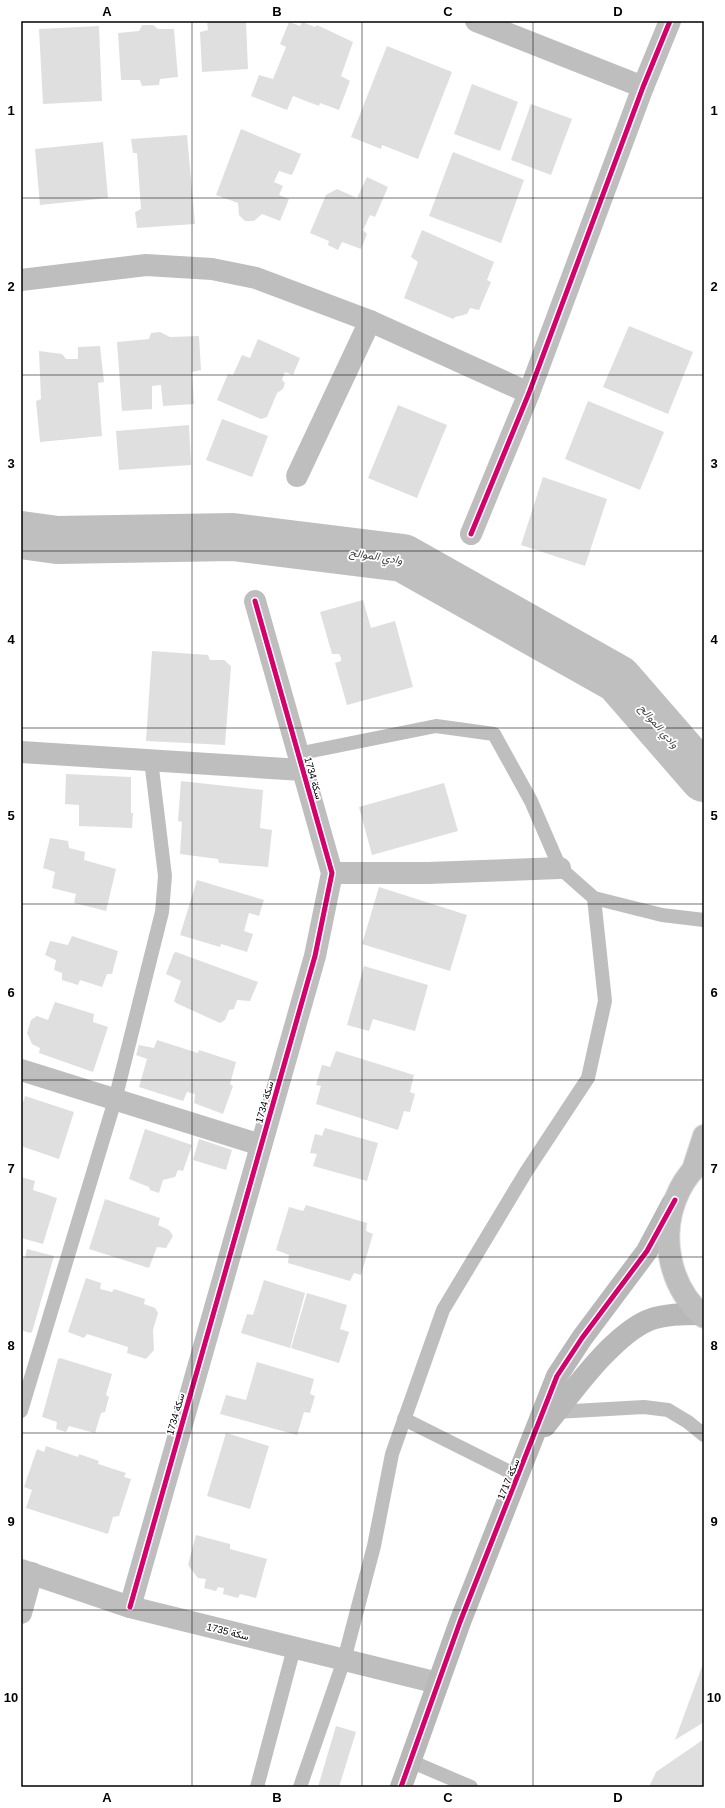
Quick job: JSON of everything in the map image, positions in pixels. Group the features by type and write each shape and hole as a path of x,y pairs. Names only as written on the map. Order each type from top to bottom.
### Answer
{"street":[{"path":"476,21 643,87"},
{"path":"471,534 529,393 643,87 670,21"},
{"path":"21,280 146,265 212,269 256,278 370,320 529,393"},
{"path":"297,476 370,320"},
{"name":"سكة 1734","path":"130,1607 315,956 332,873 255,601"},
{"path":"21,752 151,760 300,762"},
{"path":"332,873 428,873 560,868"},
{"path":"21,1070 261,1145"},
{"path":"702,1316 687,1299 680,1287 671,1261 668,1240 669,1220 675,1200 686,1179 698,1164 704,1136"},
{"name":"سكة 1717","path":"401,1787 438,1683 557,1376 582,1338 647,1251 675,1200"},
{"name":"سكة 1717","path":"533,1441 608,1349 627,1332 649,1320 674,1314 702,1316"},
{"path":"21,1613 27,1572"},
{"name":"سكة 1735","path":"27,1572 130,1607 438,1683"}],"lane":[{"path":"300,762 436,726 494,734 530,801 560,868 594,898 662,915 704,920"},
{"path":"21,1411 115,1100 162,912 165,876 151,760"},
{"path":"300,1787 344,1660 374,1546 392,1454 443,1310 526,1172 588,1078 604,1000 594,898"},
{"path":"556,1412 644,1407 668,1410 688,1422 704,1435"},
{"path":"404,1419 518,1476"},
{"path":"257,1787 294,1648"},
{"path":"410,1761 471,1787"}],"building":[{"path":"207,21 246,21 248,69 202,72 200,32 208,30"},
{"path":"289,22 300,26 302,22 315,27 317,25 353,42 341,76 350,81 339,110 320,103 319,106 293,96 287,110 251,96 259,75 273,79 286,47 280,44"},
{"path":"142,25 153,25 158,29 174,29 178,77 160,79 159,85 142,86 140,80 121,80 118,33 139,31"},
{"path":"99,26 102,101 43,104 39,29"},
{"path":"387,46 452,72 418,159 382,145 381,149 351,137"},
{"path":"472,84 518,102 500,151 454,134"},
{"path":"531,104 572,119 551,175 511,160"},
{"path":"241,129 301,154 292,175 279,171 274,182 283,186 279,195 289,199 280,221 262,214 254,221 245,221 239,215 238,203 216,195"},
{"path":"187,135 195,224 137,228 135,212 141,209 137,153 133,153 131,139"},
{"path":"103,142 108,198 40,205 35,149"},
{"path":"453,152 524,180 501,243 429,216"},
{"path":"367,177 388,187 375,217 370,215 363,230 367,234 361,249 342,242 338,250 328,245 329,241 310,233 326,195 337,189 357,198"},
{"path":"422,230 494,262 487,280 491,282 479,310 470,308 467,314 455,317 453,319 404,298 418,262 411,257"},
{"path":"629,326 693,352 668,414 603,387"},
{"path":"160,332 170,337 199,336 201,370 192,372 194,404 163,406 161,385 152,386 152,409 122,411 117,342 149,339 151,333"},
{"path":"258,339 300,358 293,375 285,372 282,380 285,383 283,389 277,393 267,417 261,419 217,400 228,374 233,375 242,355 250,358"},
{"path":"100,346 104,382 98,383 102,436 40,442 36,401 41,399 39,351 62,354 66,359 78,359 78,347"},
{"path":"588,401 664,432 640,490 565,459"},
{"path":"398,405 447,425 417,498 368,478"},
{"path":"222,419 268,436 252,477 206,460"},
{"path":"189,425 191,465 119,470 116,431"},
{"path":"543,477 607,499 585,566 521,545"},
{"path":"363,600 371,628 395,621 413,687 347,705 335,663 341,661 341,658 339,654 332,654 320,612"},
{"path":"152,651 208,655 210,660 224,660 231,666 225,745 146,741"},
{"path":"66,774 131,777 131,813 133,813 132,828 79,826 79,805 65,804"},
{"path":"181,781 263,790 260,828 272,830 268,867 219,863 218,859 180,854 182,822 178,821"},
{"path":"444,783 458,831 372,855 359,807"},
{"path":"50,838 68,841 69,848 85,852 84,860 116,869 106,911 74,903 76,894 52,888 55,872 43,868"},
{"path":"197,880 264,900 259,916 249,913 244,931 253,934 247,952 221,944 220,947 180,935"},
{"path":"379,887 467,915 450,971 362,944"},
{"path":"72,936 118,951 112,974 107,974 102,987 80,980 78,985 62,980 62,973 54,970 56,960 45,955 50,941 68,945"},
{"path":"176,952 258,982 250,1001 237,1000 234,1009 229,1010 225,1020 220,1023 176,1003 174,1001 181,981 166,974 174,953"},
{"path":"364,966 428,985 415,1031 373,1019 369,1031 347,1025"},
{"path":"55,1002 94,1014 93,1022 108,1027 93,1072 39,1053 40,1048 32,1044 27,1033 31,1020 37,1016 48,1020"},
{"path":"157,1040 198,1053 199,1050 236,1062 230,1084 233,1086 223,1114 194,1103 195,1094 187,1092 183,1101 139,1087 147,1059 136,1055 139,1045 154,1048"},
{"path":"336,1051 414,1075 410,1092 415,1094 410,1112 404,1111 398,1130 316,1104 321,1086 316,1085 322,1065 330,1067"},
{"path":"25,1096 74,1112 59,1159 21,1146 21,1108"},
{"path":"325,1128 378,1143 367,1181 313,1166 317,1154 310,1153 315,1134 322,1136"},
{"path":"145,1129 192,1145 183,1171 178,1170 175,1177 163,1180 159,1193 150,1190 149,1187 129,1179"},
{"path":"199,1139 232,1150 226,1170 193,1160"},
{"path":"21,1177 35,1181 33,1190 57,1198 43,1244 21,1238"},
{"path":"105,1199 160,1218 158,1225 169,1230 173,1236 166,1248 157,1247 149,1268 89,1249"},
{"path":"306,1205 367,1223 366,1231 373,1234 361,1275 354,1273 350,1281 288,1263 289,1255 276,1250 289,1207 303,1211"},
{"path":"27,1249 54,1256 32,1332 30,1333 21,1330 21,1258 25,1258"},
{"path":"86,1278 101,1283 100,1289 112,1292 114,1289 145,1299 144,1304 155,1308 158,1313 153,1330 154,1350 146,1359 127,1353 128,1347 87,1334 84,1338 68,1332"},
{"path":"264,1280 305,1293 290,1348 241,1333 247,1314 253,1315"},
{"path":"307,1293 347,1305 340,1329 349,1332 339,1363 291,1348"},
{"path":"60,1358 112,1374 106,1395 109,1397 105,1412 101,1413 95,1433 69,1426 66,1432 56,1429 57,1422 42,1417 58,1359"},
{"path":"257,1362 314,1379 310,1394 315,1396 310,1413 304,1412 297,1435 220,1414 226,1395 246,1400"},
{"path":"226,1433 269,1446 250,1509 207,1496"},
{"path":"46,1446 78,1457 79,1454 99,1461 98,1464 126,1473 124,1477 131,1479 119,1516 113,1517 108,1534 26,1508 32,1490 24,1487 37,1449 44,1452"},
{"path":"196,1535 230,1544 230,1549 267,1559 256,1598 240,1594 238,1598 223,1594 224,1588 218,1587 216,1591 204,1588 206,1579 198,1578 188,1565"},
{"path":"704,1661 704,1722 675,1740"},
{"path":"336,1726 356,1732 339,1787 318,1787"},
{"path":"704,1739 704,1787 649,1787 656,1772"}],"waterway":[{"name":"وادي الموالح","path":"21,535 57,540 233,537 403,558 618,679 704,778"}],"cycle path":[{"path":"471,534 529,393 643,87 670,21"},
{"path":"130,1607 315,956 332,873 255,601"},
{"path":"401,1787 460,1622 557,1376 582,1338 647,1251 675,1200"}]}
